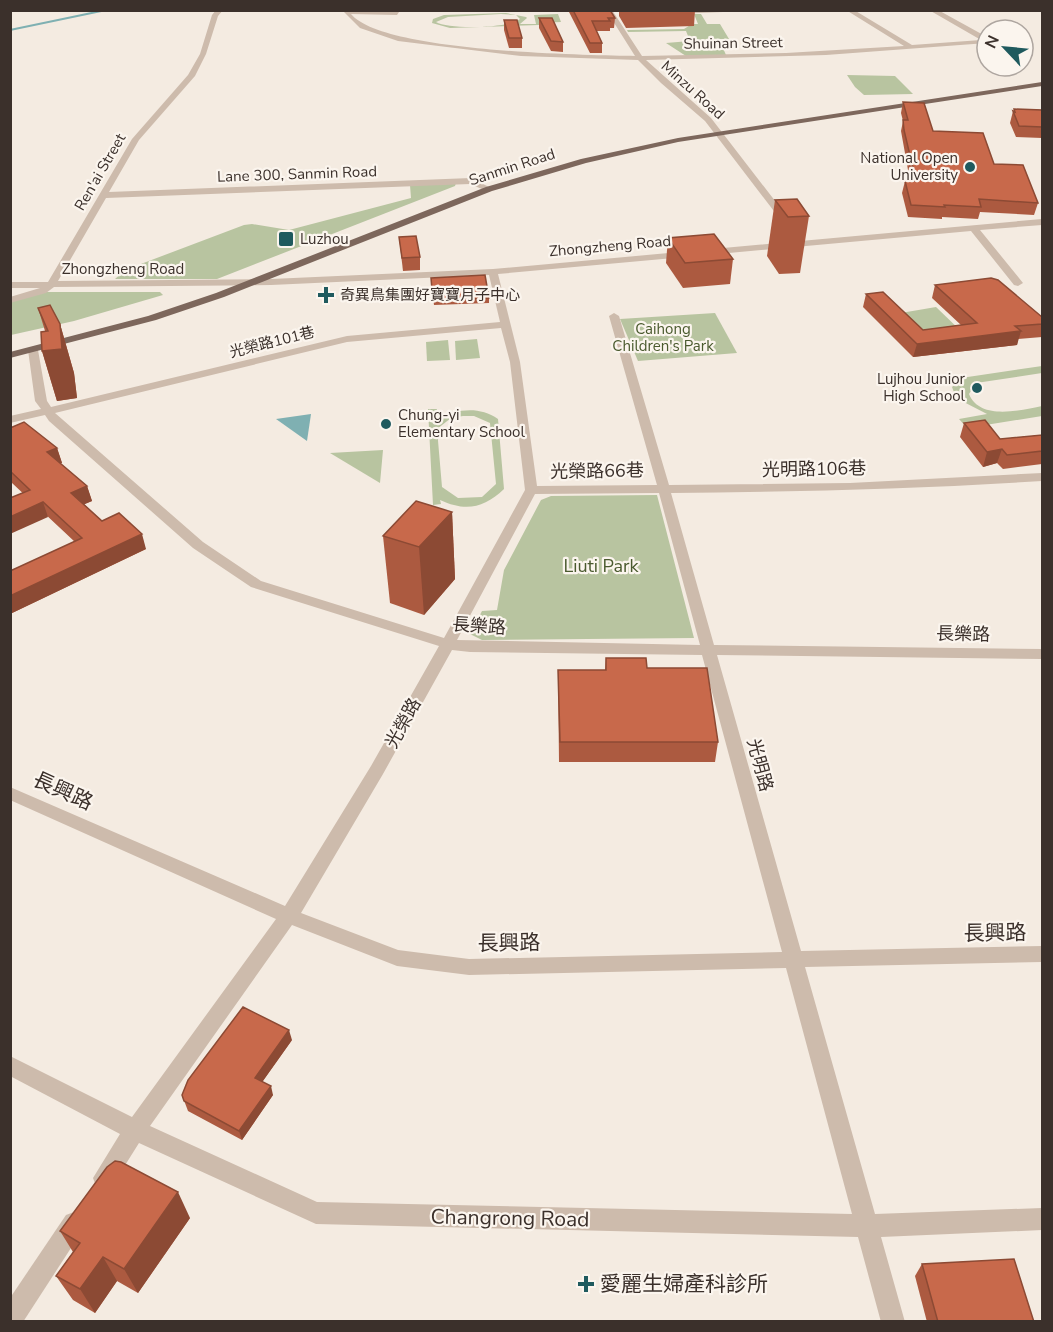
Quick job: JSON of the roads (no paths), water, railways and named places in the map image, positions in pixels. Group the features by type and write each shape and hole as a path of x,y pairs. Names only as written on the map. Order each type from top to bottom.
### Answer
{"main road":[{"name":"Sanmin Road","path":"10,348 129,318 236,283 485,187 613,153 718,131 1042,79"},
{"name":"Sanmin Road","path":"718,131 1042,84"},
{"name":"Sanmin Road","path":"10,355 152,318 252,283 485,187"}],"street":[{"name":"Ren'ai Street","path":"51,285 136,139 191,76 204,54 215,15 220,10"},
{"path":"663,12 765,10"},
{"path":"849,10 912,48"},
{"name":"Shuinan Street","path":"932,10 975,33"},
{"path":"345,11 397,13"},
{"name":"Shuinan Street","path":"345,11 353,21 367,30 386,36 515,54 639,58 790,56 975,41"},
{"path":"609,11 621,12"},
{"name":"Minzu Road","path":"609,11 639,58 718,131 798,236"},
{"path":"386,36 397,32"},
{"name":"Lane 300, Sanmin Road","path":"105,195 471,181 485,187"},
{"name":"Zhongzheng Road","path":"10,285 252,283 493,272 798,236 973,228 1042,222"},
{"path":"973,228 1018,283"},
{"path":"493,272 515,362 531,490"},
{"path":"10,300 42,291 51,285"},
{"name":"光明路","path":"614,316 709,650 893,1322"},
{"name":"光榮路101巷","path":"10,420 347,339 507,324"},
{"name":"長樂路","path":"33,350 41,401 53,419 198,545 256,584 447,644 470,647 1042,654"},
{"name":"光明路106巷","path":"664,488 825,488 964,483 1042,477"},
{"name":"光榮路66巷","path":"531,490 664,488"},
{"name":"光榮路","path":"10,1320 135,1130 289,916 377,770 531,490"},
{"name":"長興路","path":"10,793 289,916 397,958 469,967 1042,954"},
{"name":"Changrong Road","path":"10,1065 135,1130 316,1214 866,1226 1042,1219"}],"water":[{"path":"311,414 307,441 276,419"}],"waterway":[{"path":"10,30 106,10"}],"place":[{"name":"National Open University","path":"970,167"},
{"name":"Luzhou","path":"286,239"},
{"name":"奇異鳥集團好寶寶月子中心","path":"326,295"},
{"name":"Lujhou Junior High School","path":"977,388"},
{"name":"Chung-yi Elementary School","path":"386,424"},
{"name":"愛麗生婦產科診所","path":"586,1284"}],"park label":[{"name":"Caihong Children's Park","path":"663,338"},
{"name":"Liuti Park","path":"601,566"}]}
